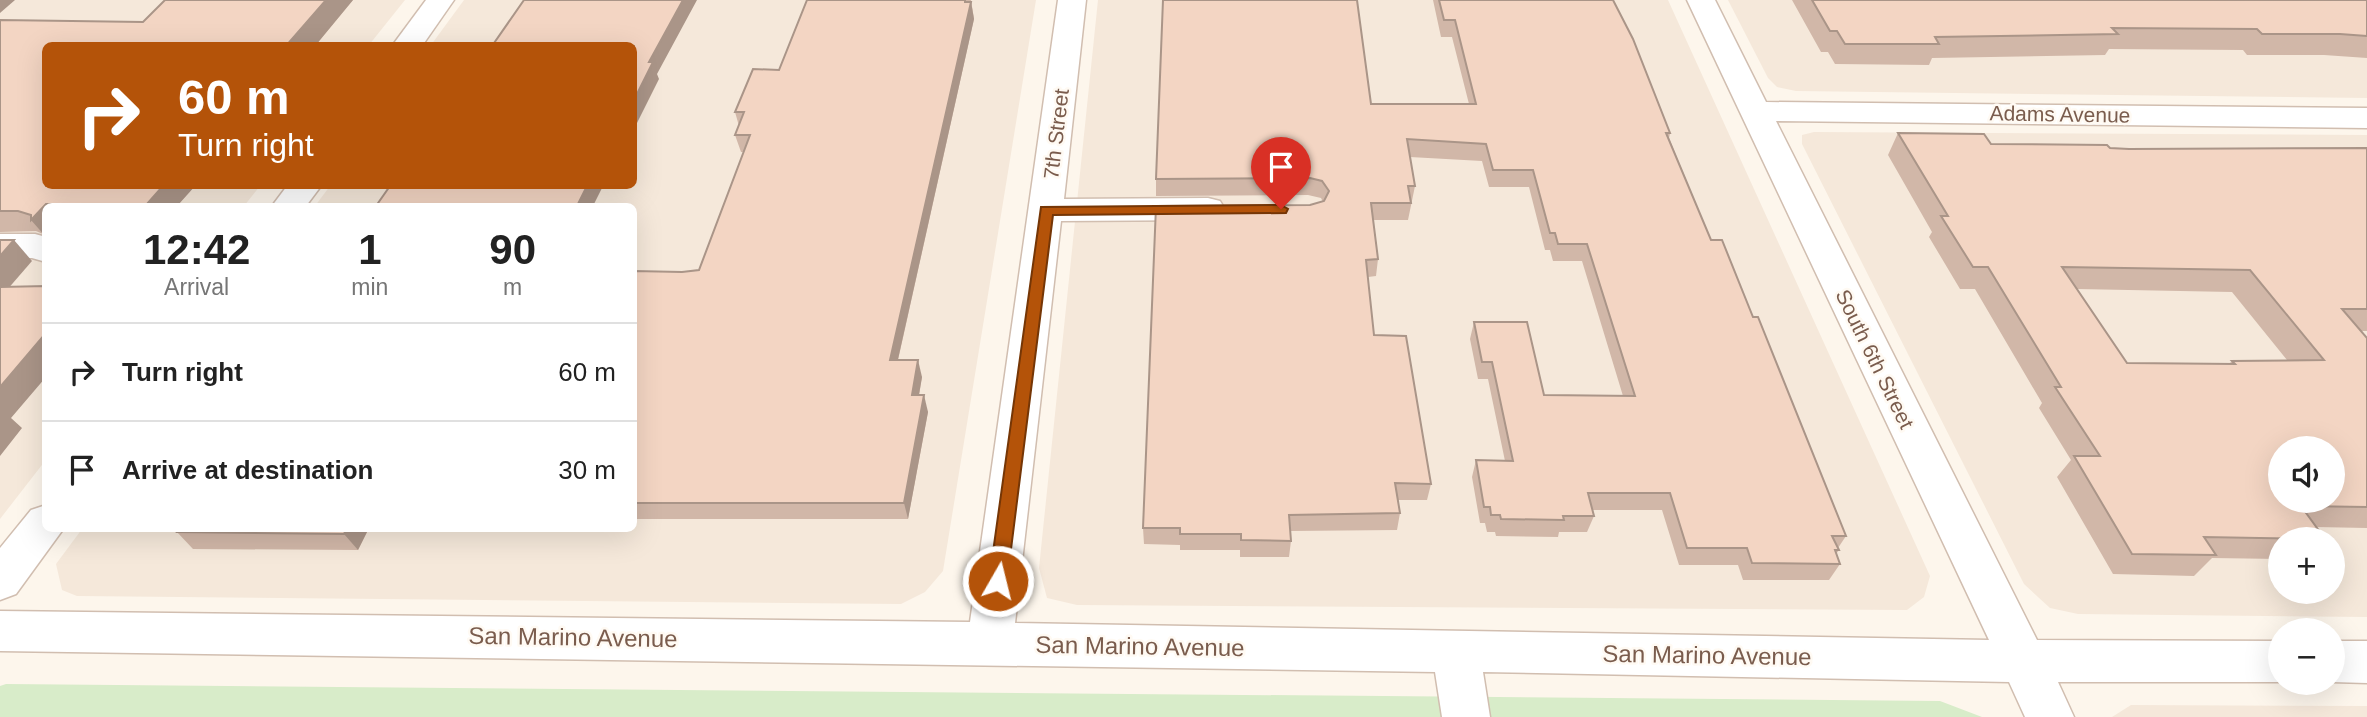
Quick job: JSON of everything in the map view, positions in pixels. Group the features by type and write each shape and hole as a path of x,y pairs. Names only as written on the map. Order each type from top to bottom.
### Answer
{"street":[{"path":"410,42 440,0"},
{"name":"7th Street","path":"990,643 1072,0"},
{"name":"South 6th Street","path":"1701,0 2050,717"},
{"name":"Adams Avenue","path":"1753,111 2367,118"},
{"path":"1046,210 1241,209"},
{"path":"0,231 42,232"},
{"path":"0,246 34,246 42,249"},
{"path":"0,581 42,527"},
{"name":"San Marino Avenue","path":"0,631 990,643 2022,661 2268,662"},
{"path":"1457,651 1466,717"},
{"path":"2345,662 2367,662"}],"shaded area":[{"path":"0,0 405,0 371,42 42,42 42,189 258,189 246,203 42,203 42,465 0,519"},
{"path":"464,0 1036,0 943,571 925,592 901,604 77,596 62,590 56,564 80,532 637,532 637,203 317,203 328,189 637,189 637,42 433,42"},
{"path":"1098,0 1668,0 1930,576 1924,597 1907,610 1077,605 1047,598 1039,568"},
{"path":"1728,0 2367,0 2367,98 1796,91 1777,87 1768,78"},
{"path":"1814,132 2367,135 2367,617 2078,614 2050,608 2024,584 1802,144 1802,135"},
{"path":"2131,705 2367,706 2367,717 2112,717"}],"green space":[{"path":"0,686 1940,701 1982,717 0,717"}],"building":[{"path":"165,0 326,0 289,42 42,42 42,189 160,189 148,203 42,203 42,208 31,220 31,215 18,211 0,211 0,20 143,22"},
{"path":"524,0 683,0 649,62 653,62 637,94 637,42 495,42"},
{"path":"807,0 971,2 890,360 918,360 912,395 924,395 904,503 637,503 637,271 699,270 750,135 735,135 744,112 735,112 753,69 779,70"},
{"path":"1163,0 1357,0 1371,104 1476,104 1455,20 1444,20 1439,0 1613,0 1633,39 1670,133 1666,133 1711,240 1722,240 1753,317 1758,317 1846,536 1832,536 1839,550 1835,550 1840,564 1752,563 1747,548 1687,548 1670,493 1588,493 1594,516 1563,516 1564,520 1501,519 1500,515 1491,515 1490,507 1484,507 1476,460 1513,461 1492,362 1482,362 1474,322 1527,322 1544,395 1635,396 1587,244 1558,244 1555,233 1550,233 1533,170 1493,170 1486,144 1407,139 1415,186 1408,186 1411,203 1371,203 1378,259 1366,260 1374,335 1406,336 1431,484 1395,483 1400,513 1289,515 1291,541 1241,540 1241,534 1180,534 1180,528 1143,528 1156,206 1310,205 1324,201 1329,191 1322,181 1310,178 1156,179"},
{"path":"1812,0 2367,0 2367,36 2262,34 2257,29 2112,28 2118,34 1935,37 1939,44 1845,44 1837,31 1830,31"},
{"path":"1898,133 1984,134 1991,144 2107,145 2110,148 2129,149 2367,148 2367,309 2342,309 2367,338 2367,507 2345,507 2345,436 2268,436 2268,513 2306,513 2316,527 2268,527 2268,538 2204,537 2216,555 2132,554 2074,456 2100,456 2055,387 2061,387 1988,267 1973,267 1941,216 1948,216","holes":["2062,267 2250,270 2324,360 2232,361 2235,364 2127,363"]},
{"path":"388,189 586,189 578,203 378,203"},
{"path":"0,240 14,240 0,256"},
{"path":"42,286 42,338 0,387 0,287"},
{"path":"177,532 345,532 344,534"}],"route":[{"path":"998,581 1046,210 1281,209"}]}
